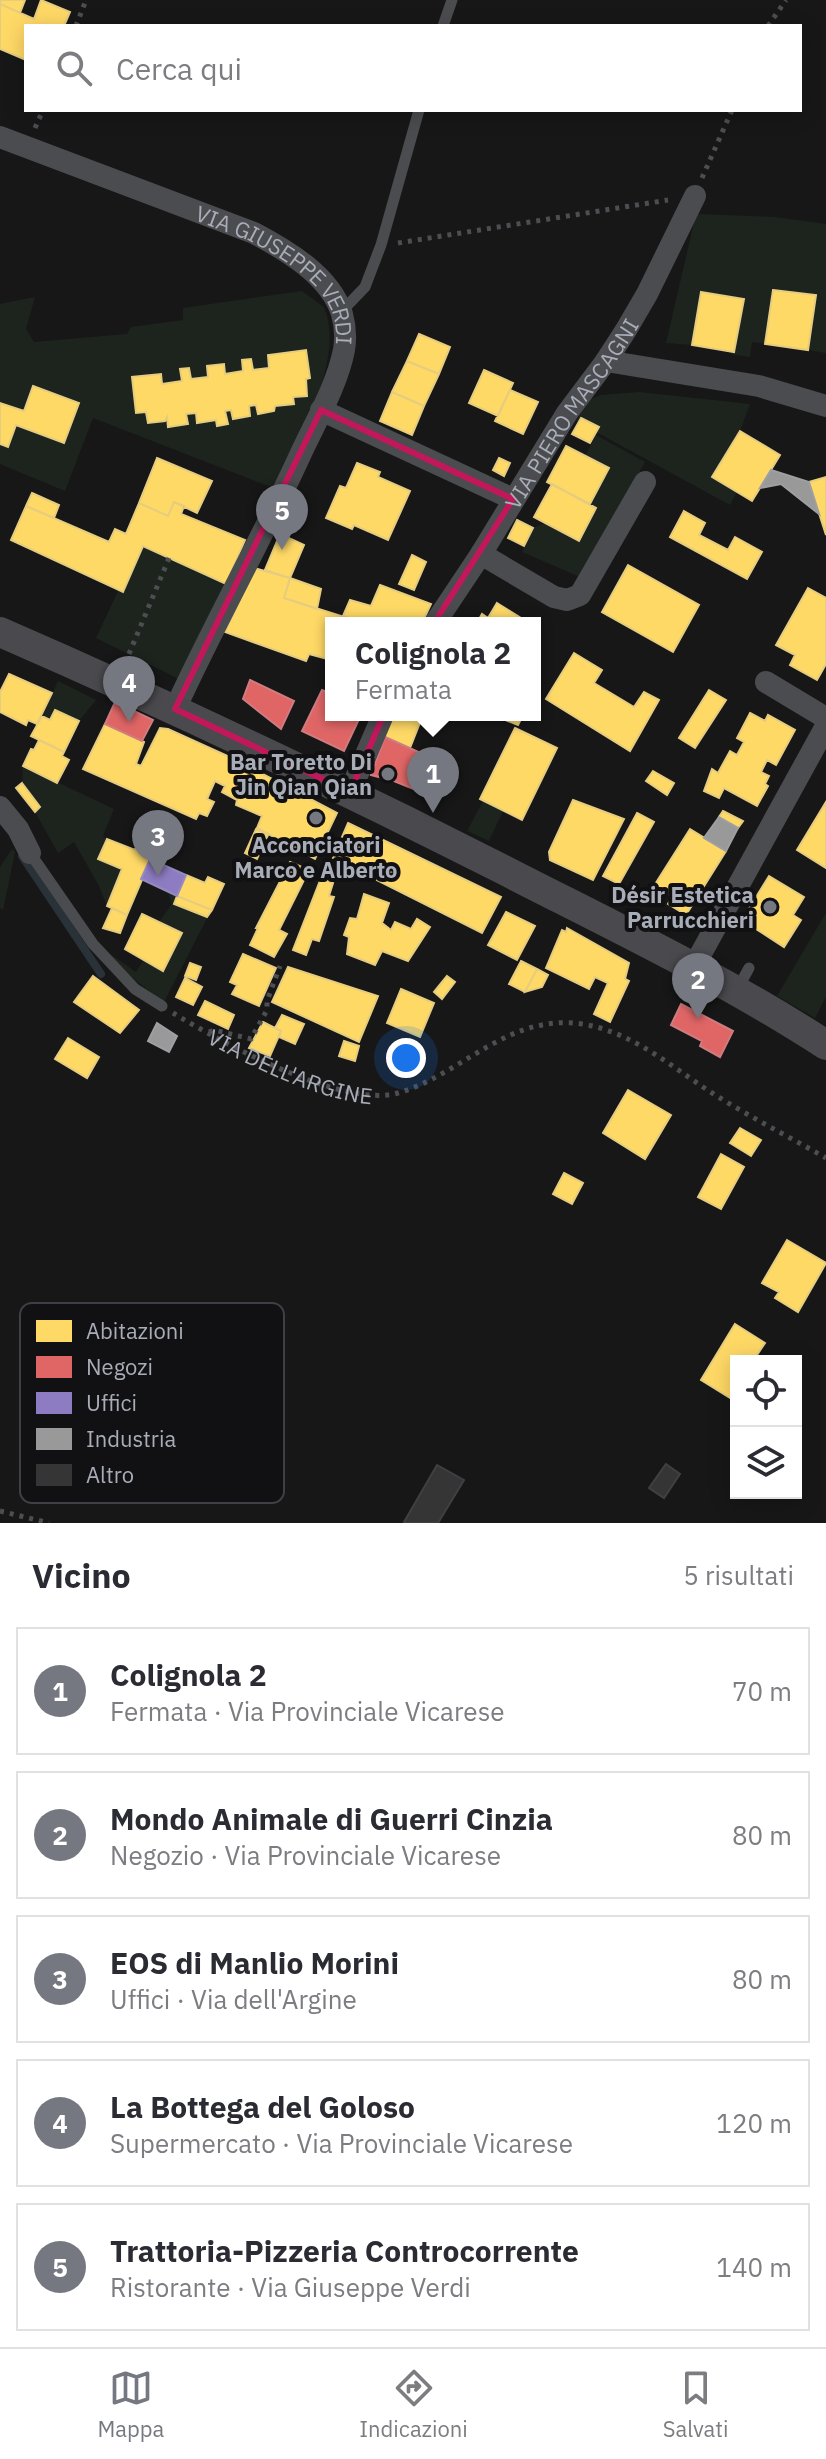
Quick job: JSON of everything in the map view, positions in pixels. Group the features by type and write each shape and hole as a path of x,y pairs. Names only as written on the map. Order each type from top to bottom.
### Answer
{"main road":[{"path":"0,632 175,709 350,792 693,968 743,980 826,1045"}],"street":[{"name":"VIA GIUSEPPE VERDI","path":"0,137 254,233 306,266 327,288 341,312 344,348 321,410 236,591 175,709"},
{"name":"VIA PIERO MASCAGNI","path":"439,617 481,554 507,496 606,361 647,294 695,196"},
{"path":"606,361 759,386 826,406"},
{"path":"321,410 507,496"},
{"path":"481,554 554,597 567,600 580,595 645,482"},
{"path":"766,682 826,718"},
{"path":"350,792 380,721"},
{"path":"693,968 826,726"},
{"path":"0,807 18,829 30,853"}],"lane":[{"path":"444,24 452,0"},
{"path":"341,312 365,287 381,245 418,112"},
{"path":"30,853 93,944 135,989 162,1006"}],"path":[{"path":"77,24 86,0"},
{"path":"769,24 786,0"},
{"path":"381,245 695,196 731,112"},
{"path":"129,654 169,558"},
{"path":"208,1032 214,1030 251,1039 267,1010 267,1001 280,966"},
{"name":"VIA DELL'ARGINE","path":"162,1006 273,1065 326,1086 378,1096 400,1093 512,1032 536,1025 582,1024 630,1040 677,1067 718,1097 826,1158"},
{"path":"0,1511 49,1523"}],"highlighted area":[{"path":"321,410 513,499 401,675 350,792 175,709"}],"shaded area":[{"path":"696,214 775,217 826,224 826,353 808,350 816,296 774,290 765,344 752,342 750,357 731,354 734,352 744,299 702,292 692,345 666,343"},
{"path":"302,291 324,307 329,328 329,351 307,423 276,489 93,418 65,491 0,464 0,304 35,297 26,329 34,342 127,334 131,327 183,320 183,308"},
{"path":"639,392 750,404 740,431 712,476 737,492 730,505 576,421 588,400 601,395"},
{"path":"596,435 645,462 578,576 522,552 533,528 545,523 579,540 596,508 590,504 609,468 585,456"},
{"path":"143,546 226,584 179,679 96,638 119,589 124,591"},
{"path":"58,681 96,700 79,721 55,710 50,720 42,716"},
{"path":"23,766 114,809 103,836 107,839 99,859 122,869 107,906 74,842 58,853 35,812 40,807 22,783"},
{"path":"483,801 503,811 489,841 467,831"},
{"path":"12,849 15,852 3,910 0,908 0,867"},
{"path":"168,892 177,896 174,904 207,918 164,1002 115,965 103,949 136,972 143,961 163,971 182,933 159,922 172,904"},
{"path":"826,913 826,997 815,1018 777,996"}],"building: Abitazioni":[{"path":"1,0 25,0 20,13 0,4"},
{"path":"41,0 70,12 65,24 24,24 24,59 0,49 0,4 34,19"},
{"path":"773,290 816,295 808,350 765,344"},
{"path":"701,292 744,299 734,352 692,345"},
{"path":"419,334 450,347 439,374 407,361"},
{"path":"306,350 310,378 306,379 307,396 293,397 294,404 275,406 274,411 258,414 256,405 249,406 250,416 233,419 231,410 225,411 228,424 217,426 216,420 197,423 196,413 186,414 188,424 168,427 167,417 165,421 148,423 146,412 136,413 132,377 161,374 162,384 182,381 180,369 189,368 191,379 208,377 207,366 224,364 225,374 243,371 242,360 251,359 253,370 269,368 268,355"},
{"path":"407,361 439,374 424,406 392,392"},
{"path":"484,370 513,383 498,416 469,403"},
{"path":"33,386 79,403 64,443 16,425 8,447 0,444 0,403 24,411"},
{"path":"510,390 538,402 523,434 495,421"},
{"path":"392,392 424,406 412,435 380,421"},
{"path":"581,418 599,427 590,443 572,434"},
{"path":"740,431 780,455 752,501 712,477"},
{"path":"566,446 609,468 590,504 547,482"},
{"path":"157,458 212,481 197,513 174,502 168,516 139,503"},
{"path":"499,458 510,463 504,476 493,470"},
{"path":"357,463 380,472 378,477 410,491 388,540 354,525 352,529 326,518 340,486 346,488"},
{"path":"826,477 826,535 809,482"},
{"path":"552,484 596,508 579,541 534,517"},
{"path":"32,493 59,505 54,518 26,506"},
{"path":"174,502 184,506 181,514 245,540 226,584 143,546 123,592 11,540 26,506 109,542 115,529 126,534 139,503 168,516"},
{"path":"684,511 705,523 699,535 728,550 735,537 762,552 747,579 670,537"},
{"path":"517,520 533,528 524,546 508,538"},
{"path":"280,534 304,545 290,578 265,570"},
{"path":"412,555 426,562 414,590 399,584"},
{"path":"628,565 699,605 673,652 602,612"},
{"path":"254,568 290,578 284,598 344,617 325,617 325,658 309,654 306,661 225,632"},
{"path":"290,578 321,589 317,609 284,598"},
{"path":"380,585 431,604 425,617 343,616 350,600 371,606"},
{"path":"808,588 826,598 826,664 817,680 790,665 795,655 776,645"},
{"path":"497,603 520,617 489,617"},
{"path":"574,653 602,670 594,683 634,707 644,692 659,700 630,751 546,699"},
{"path":"9,674 52,693 37,724 28,720 26,725 0,712 0,692"},
{"path":"709,690 726,700 695,748 679,738"},
{"path":"55,710 79,721 64,752 31,736 42,716 50,720"},
{"path":"750,713 765,721 768,715 795,730 776,765 767,760 761,772 769,776 765,784 768,786 757,806 724,788 719,798 704,791 712,769 718,773 730,751 737,755 744,742 737,738"},
{"path":"390,721 421,721 410,748 385,737"},
{"path":"105,724 144,742 136,764 141,766 160,728 168,729 234,759 337,813 315,859 257,828 262,816 236,805 237,800 222,792 225,786 215,781 207,799 214,802 207,816 199,813 196,819 83,769"},
{"path":"515,728 557,748 522,820 480,799"},
{"path":"39,740 64,752 62,756 69,760 57,783 23,766"},
{"path":"653,771 674,783 667,795 646,781"},
{"path":"22,783 40,807 35,812 16,788"},
{"path":"573,800 624,819 593,880 550,860 549,852"},
{"path":"826,802 826,868 797,850"},
{"path":"723,811 743,821 738,828 719,817"},
{"path":"151,812 168,819 127,915 107,906 122,869 98,859 107,839 135,850"},
{"path":"637,813 654,822 619,884 603,876"},
{"path":"348,823 501,897 482,933 333,858"},
{"path":"256,829 268,835 257,859 245,853"},
{"path":"690,829 726,851 686,915 668,904 672,897 654,886"},
{"path":"290,862 309,870 279,930 287,934 274,957 250,945"},
{"path":"186,875 205,883 208,877 224,884 212,910 177,896"},
{"path":"769,876 804,897 793,915 801,920 784,947 742,920"},
{"path":"321,878 333,883 329,896 334,897 319,941 312,939 306,955 293,950"},
{"path":"364,894 389,903 382,923 391,930 395,922 411,929 417,919 430,927 408,961 382,951 375,965 347,954 349,937 344,935 350,918 357,919"},
{"path":"177,896 212,910 207,917 174,904"},
{"path":"112,908 127,915 120,933 103,928"},
{"path":"506,912 535,926 517,960 488,945"},
{"path":"142,914 182,933 163,971 125,949"},
{"path":"567,928 629,963 625,979 629,981 610,1022 594,1014 608,983 595,977 589,989 546,968 562,930 566,932"},
{"path":"243,954 276,968 259,1006 232,994 237,985 230,982"},
{"path":"521,961 537,969 525,992 509,984"},
{"path":"190,963 201,967 196,980 185,976"},
{"path":"288,967 378,996 359,1042 272,1002"},
{"path":"537,969 548,975 542,987 525,992"},
{"path":"93,976 139,1010 120,1033 74,1002"},
{"path":"447,976 455,982 442,999 434,992"},
{"path":"185,978 202,987 193,1005 176,997"},
{"path":"401,989 434,1003 420,1037 387,1023"},
{"path":"205,1001 234,1015 228,1029 198,1015"},
{"path":"282,1015 304,1024 295,1044 279,1037 281,1031 275,1028"},
{"path":"263,1022 281,1031 270,1056 249,1048"},
{"path":"68,1038 99,1057 87,1078 55,1059"},
{"path":"344,1041 359,1046 355,1061 339,1056"},
{"path":"628,1090 671,1115 645,1159 603,1133"},
{"path":"740,1128 761,1140 751,1156 730,1143"},
{"path":"721,1154 744,1167 721,1209 698,1197"},
{"path":"564,1173 583,1183 572,1204 553,1194"},
{"path":"787,1240 826,1263 798,1312 775,1298 779,1292 762,1283"},
{"path":"735,1324 765,1343 757,1355 730,1355 730,1398 701,1380"}],"building: Negozi":[{"path":"250,680 294,701 281,729 243,699"},
{"path":"322,690 325,691 325,721 358,721 344,751 302,731"},
{"path":"115,702 153,720 142,741 105,724"},
{"path":"385,737 452,767 438,799 371,775"},
{"path":"681,1004 733,1031 720,1057 700,1046 702,1041 671,1025"}],"building: Uffici":[{"path":"150,859 186,875 177,896 141,879"}],"building: Industria":[{"path":"771,470 809,482 819,514 781,484 760,488"},
{"path":"719,817 738,828 726,851 704,838"},
{"path":"157,1023 177,1036 169,1052 148,1041"}],"building: Altro":[{"path":"666,1464 680,1474 664,1498 649,1488"},
{"path":"437,1465 464,1480 438,1523 404,1522"}],"waterway":[{"path":"22,856 101,974"}],"place":[{"name":"Trattoria-Pizzeria Controcorrente","path":"282,550"},
{"name":"La Bottega del Goloso","path":"129,722"},
{"name":"Bar Toretto Di Jin Qian Qian","path":"388,774"},
{"name":"Colignola 2","path":"433,813"},
{"name":"Acconciatori Marco e Alberto","path":"316,818"},
{"name":"EOS di Manlio Morini","path":"158,876"},
{"name":"Désir Estetica Parrucchieri","path":"770,907"},
{"name":"Mondo Animale di Guerri Cinzia","path":"698,1019"}]}
